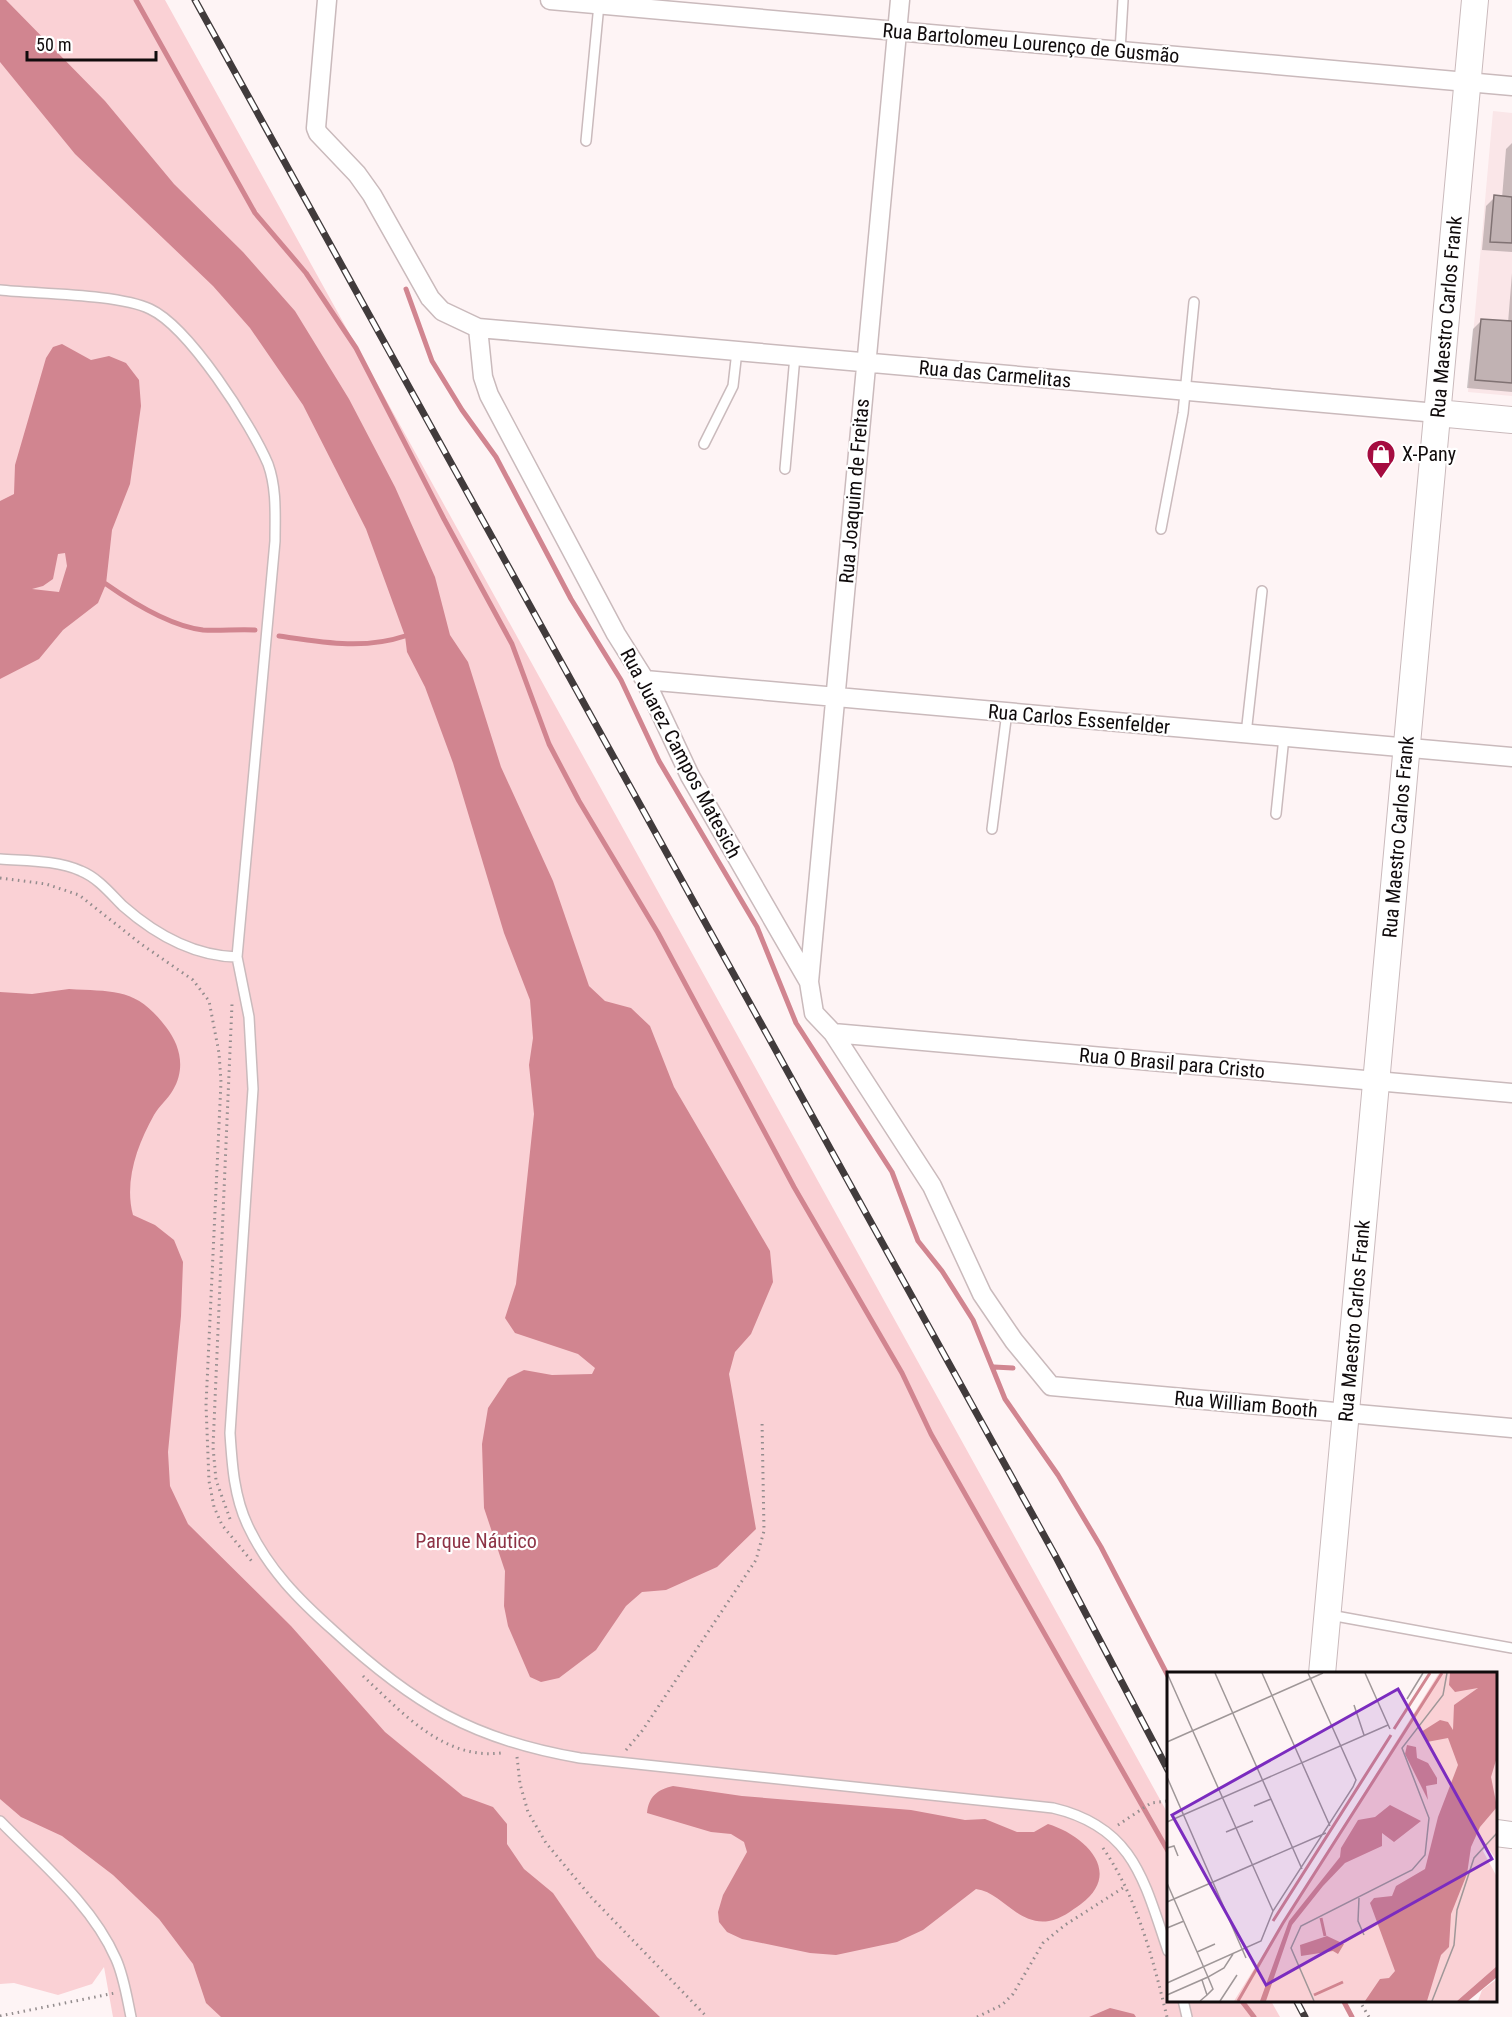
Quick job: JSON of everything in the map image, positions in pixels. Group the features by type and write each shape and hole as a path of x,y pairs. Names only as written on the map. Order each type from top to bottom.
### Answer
{"street":[{"path":"327,0 316,128 372,195 430,298 442,311 478,328"},
{"name":"Rua Bartolomeu Lourenço de Gusmão","path":"550,0 1512,86"},
{"name":"Rua Joaquim de Freitas","path":"809,982 900,0"},
{"name":"Rua Maestro Carlos Frank","path":"1322,1672 1475,0"},
{"name":"Rua das Carmelitas","path":"478,328 1512,420"},
{"name":"Rua Juarez Campos Matesich","path":"478,328 483,377 489,395 616,634 645,680 690,776 809,982 814,1013 833,1033 932,1186 987,1302 1014,1341 1051,1386"},
{"name":"Rua Carlos Essenfelder","path":"645,680 1512,757"},
{"name":"Rua O Brasil para Cristo","path":"833,1033 1512,1093"},
{"name":"Rua William Booth","path":"1051,1386 1512,1428"},
{"path":"1497,1833 1512,1835"}],"lane":[{"path":"1120,51 1123,0"},
{"path":"586,141 599,4"},
{"path":"0,290 128,302 150,309 174,325 196,347 255,439 268,466 275,496 275,542 237,957 249,1017 253,1089 230,1432 232,1468 240,1504 248,1526 277,1576 347,1644 412,1696 450,1718 520,1747 615,1762 1053,1808 1078,1814 1109,1832 1132,1860 1149,1896 1167,1948"},
{"path":"1161,529 1183,413 1194,302"},
{"path":"704,444 734,386 737,351"},
{"path":"785,469 795,356"},
{"path":"1246,734 1262,591"},
{"path":"992,830 1006,712"},
{"path":"1276,814 1284,737"},
{"path":"0,859 60,865 82,871 100,883 151,928 176,943 216,957 237,957"},
{"path":"1327,1615 1512,1648"},
{"path":"0,1821 78,1901 101,1931 116,1960 131,2017"},
{"path":"1183,2002 1187,2017"}],"path":[{"path":"615,1762 642,1731 756,1560 764,1532 762,1420"},
{"path":"520,1747 515,1761 520,1784 528,1812 546,1843 591,1897 706,2017"},
{"path":"1109,1832 1151,1803 1167,1801"},
{"path":"1096,1839 1126,1886 1157,1976 1167,2017"},
{"path":"976,2017 1002,2005 1013,1994 1043,1943 1065,1925 1126,1886"},
{"path":"0,2016 125,1991"},
{"path":"1360,2002 1369,2017"}],"shaded area":[{"path":"0,0 6,0 105,101 174,184 243,252 295,311 349,399 395,487 435,577 450,635 468,662 501,767 553,881 589,986 605,1001 631,1008 650,1026 674,1087 770,1251 773,1282 751,1334 735,1352 729,1374 756,1529 717,1567 666,1590 642,1592 626,1606 596,1650 559,1678 541,1682 530,1677 508,1626 504,1606 505,1571 484,1508 482,1444 488,1408 508,1378 524,1370 552,1375 592,1374 595,1368 578,1354 515,1333 505,1318 516,1284 534,1114 529,1065 533,1038 530,1000 504,933 453,763 425,687 407,652 405,636 366,529 303,405 250,328 213,286 75,154 0,62"},
{"path":"1493,111 1512,113 1512,396 1468,392"},
{"path":"62,344 91,360 109,356 126,363 139,380 141,406 130,484 112,530 106,584 98,603 63,630 39,659 0,679 0,501 14,494 15,465 46,358 53,347","holes":["65,553 67,566 59,592 32,589 43,586 53,579 58,554"]},
{"path":"69,989 112,992 134,998 155,1014 166,1027 175,1041 180,1057 177,1082 154,1115 142,1139 134,1164 130,1190 133,1215 155,1225 174,1240 183,1262 181,1316 168,1452 170,1486 188,1524 291,1626 385,1732 463,1796 493,1807 507,1824 507,1844 524,1869 553,1893 597,1957 660,2017 221,2017 206,2003 193,1964 159,1919 113,1875 62,1836 21,1817 0,1799 0,992 32,994"},
{"path":"673,1786 742,1796 911,1810 965,1820 985,1819 1017,1832 1034,1832 1048,1824 1062,1829 1086,1846 1094,1856 1099,1868 1099,1880 1093,1892 1081,1904 1062,1917 1049,1921 1028,1919 994,1896 976,1889 923,1930 897,1942 836,1955 810,1953 742,1939 727,1932 719,1922 718,1912 723,1895 747,1852 744,1842 731,1834 711,1832 647,1813 652,1798 662,1790"},
{"path":"1110,2008 1134,2014 1136,2017 1089,2017"}],"green space":[{"name":"Parque Náutico","path":"0,0 165,0 1167,1812 1167,2002 1272,2002 1280,2017 113,2017 104,1967 92,1984 58,1995 14,1983 0,1984"}],"building":[{"path":"1494,195 1512,197 1512,243 1490,242"},
{"path":"1481,319 1512,321 1512,383 1475,380"}],"waterway":[{"path":"136,0 255,213 306,273 356,348 444,519 512,644 549,744 579,801 658,933 794,1187 902,1373 931,1434 1167,1849"},
{"path":"406,289 432,361 462,410 496,457 571,599 621,680 659,761 757,927 796,1023 892,1172 918,1241 942,1271 973,1320 1005,1399 1058,1475 1101,1547 1167,1674"},
{"path":"106,584 140,606 165,619 190,628 255,630"},
{"path":"279,636 342,644 374,643 405,636"},
{"path":"994,1367 1013,1368"},
{"path":"1243,2002 1254,2017"},
{"path":"1344,2002 1352,2017"}],"railway":[{"path":"195,0 1056,1557 1167,1768"},
{"path":"1297,2002 1305,2017"}],"place":[{"name":"X-Pany","path":"1381,480"}]}
